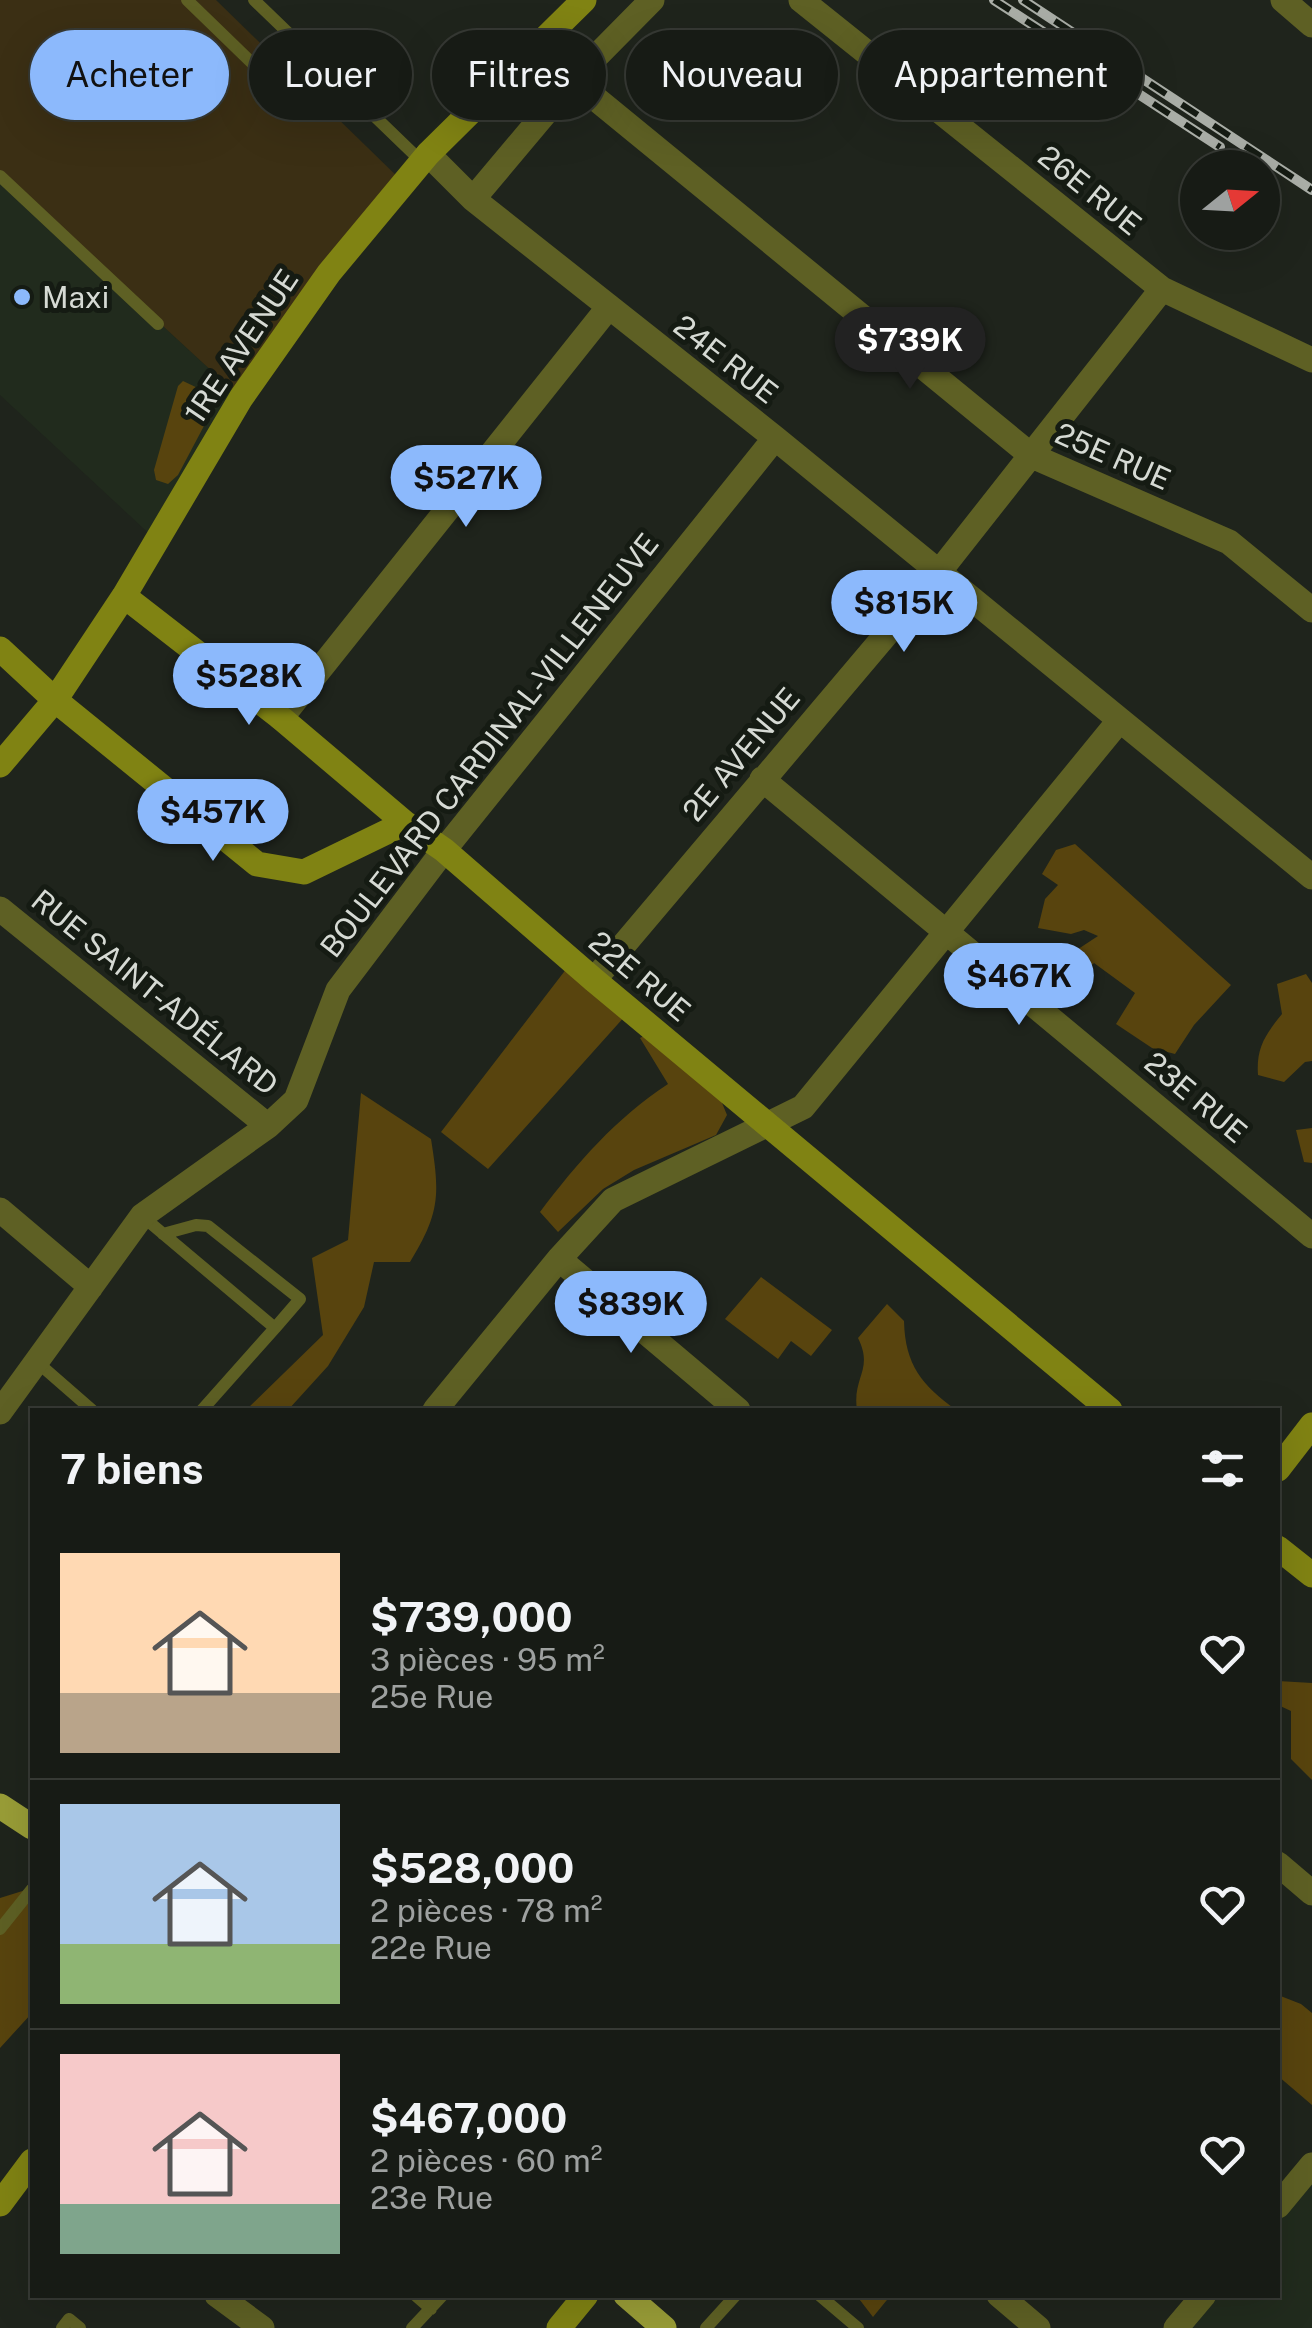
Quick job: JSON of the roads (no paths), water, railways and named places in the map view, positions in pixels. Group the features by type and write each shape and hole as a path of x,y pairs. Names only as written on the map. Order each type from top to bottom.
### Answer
{"main road":[{"path":"0,1806 30,1825"},
{"path":"629,2298 664,2328"}],"street":[{"name":"1RE AVENUE","path":"0,765 54,700 124,596 241,398 329,273 425,158 584,0"},
{"path":"606,47 652,0"},
{"name":"26E RUE","path":"801,0 1162,289 1312,360"},
{"path":"1283,0 1312,25"},
{"name":"25E RUE","path":"606,107 1032,456 1229,542 1312,610"},
{"path":"472,199 539,120"},
{"name":"24E RUE","path":"425,158 775,438 1312,878"},
{"name":"2E AVENUE","path":"594,980 938,572 1162,289"},
{"path":"281,718 608,308"},
{"name":"BOULEVARD CARDINAL-VILLENEUVE","path":"0,1412 142,1216 268,1126 296,1100 338,990 444,850 775,438"},
{"name":"22E RUE","path":"124,596 281,718 405,823 444,850 1108,1408"},
{"path":"0,649 54,700 257,864 304,872 405,823"},
{"path":"437,1408 559,1259 614,1200 803,1107 1119,722"},
{"name":"23E RUE","path":"762,778 1312,1236"},
{"name":"RUE SAINT-ADÉLARD","path":"0,909 268,1126"},
{"path":"0,1210 92,1287"},
{"path":"559,1259 736,1408"},
{"path":"1280,1466 1312,1425"},
{"path":"1280,1550 1312,1575"},
{"path":"1280,1866 1312,1893"},
{"path":"2,2197 30,2164"},
{"path":"1282,2192 1312,2164"},
{"path":"220,2298 262,2328"},
{"path":"559,2328 584,2298"},
{"path":"1003,2298 1038,2328"},
{"path":"1176,2328 1201,2298"}],"lane":[{"path":"187,0 249,60"},
{"path":"254,0 425,158"},
{"path":"0,176 158,324"},
{"path":"142,1216 275,1328"},
{"path":"163,1234 196,1225 208,1226 300,1298 204,1408"},
{"path":"37,1362 90,1408"},
{"path":"0,1929 30,1892"},
{"path":"418,2298 430,2309"},
{"path":"412,2328 441,2298"},
{"path":"706,2328 733,2298"},
{"path":"823,2298 858,2328"},
{"path":"62,2328 70,2319 80,2328"}],"railway":[{"path":"994,0 1220,147"},
{"path":"1023,0 1312,190"}],"place":[{"name":"Maxi","path":"22,297"}]}
